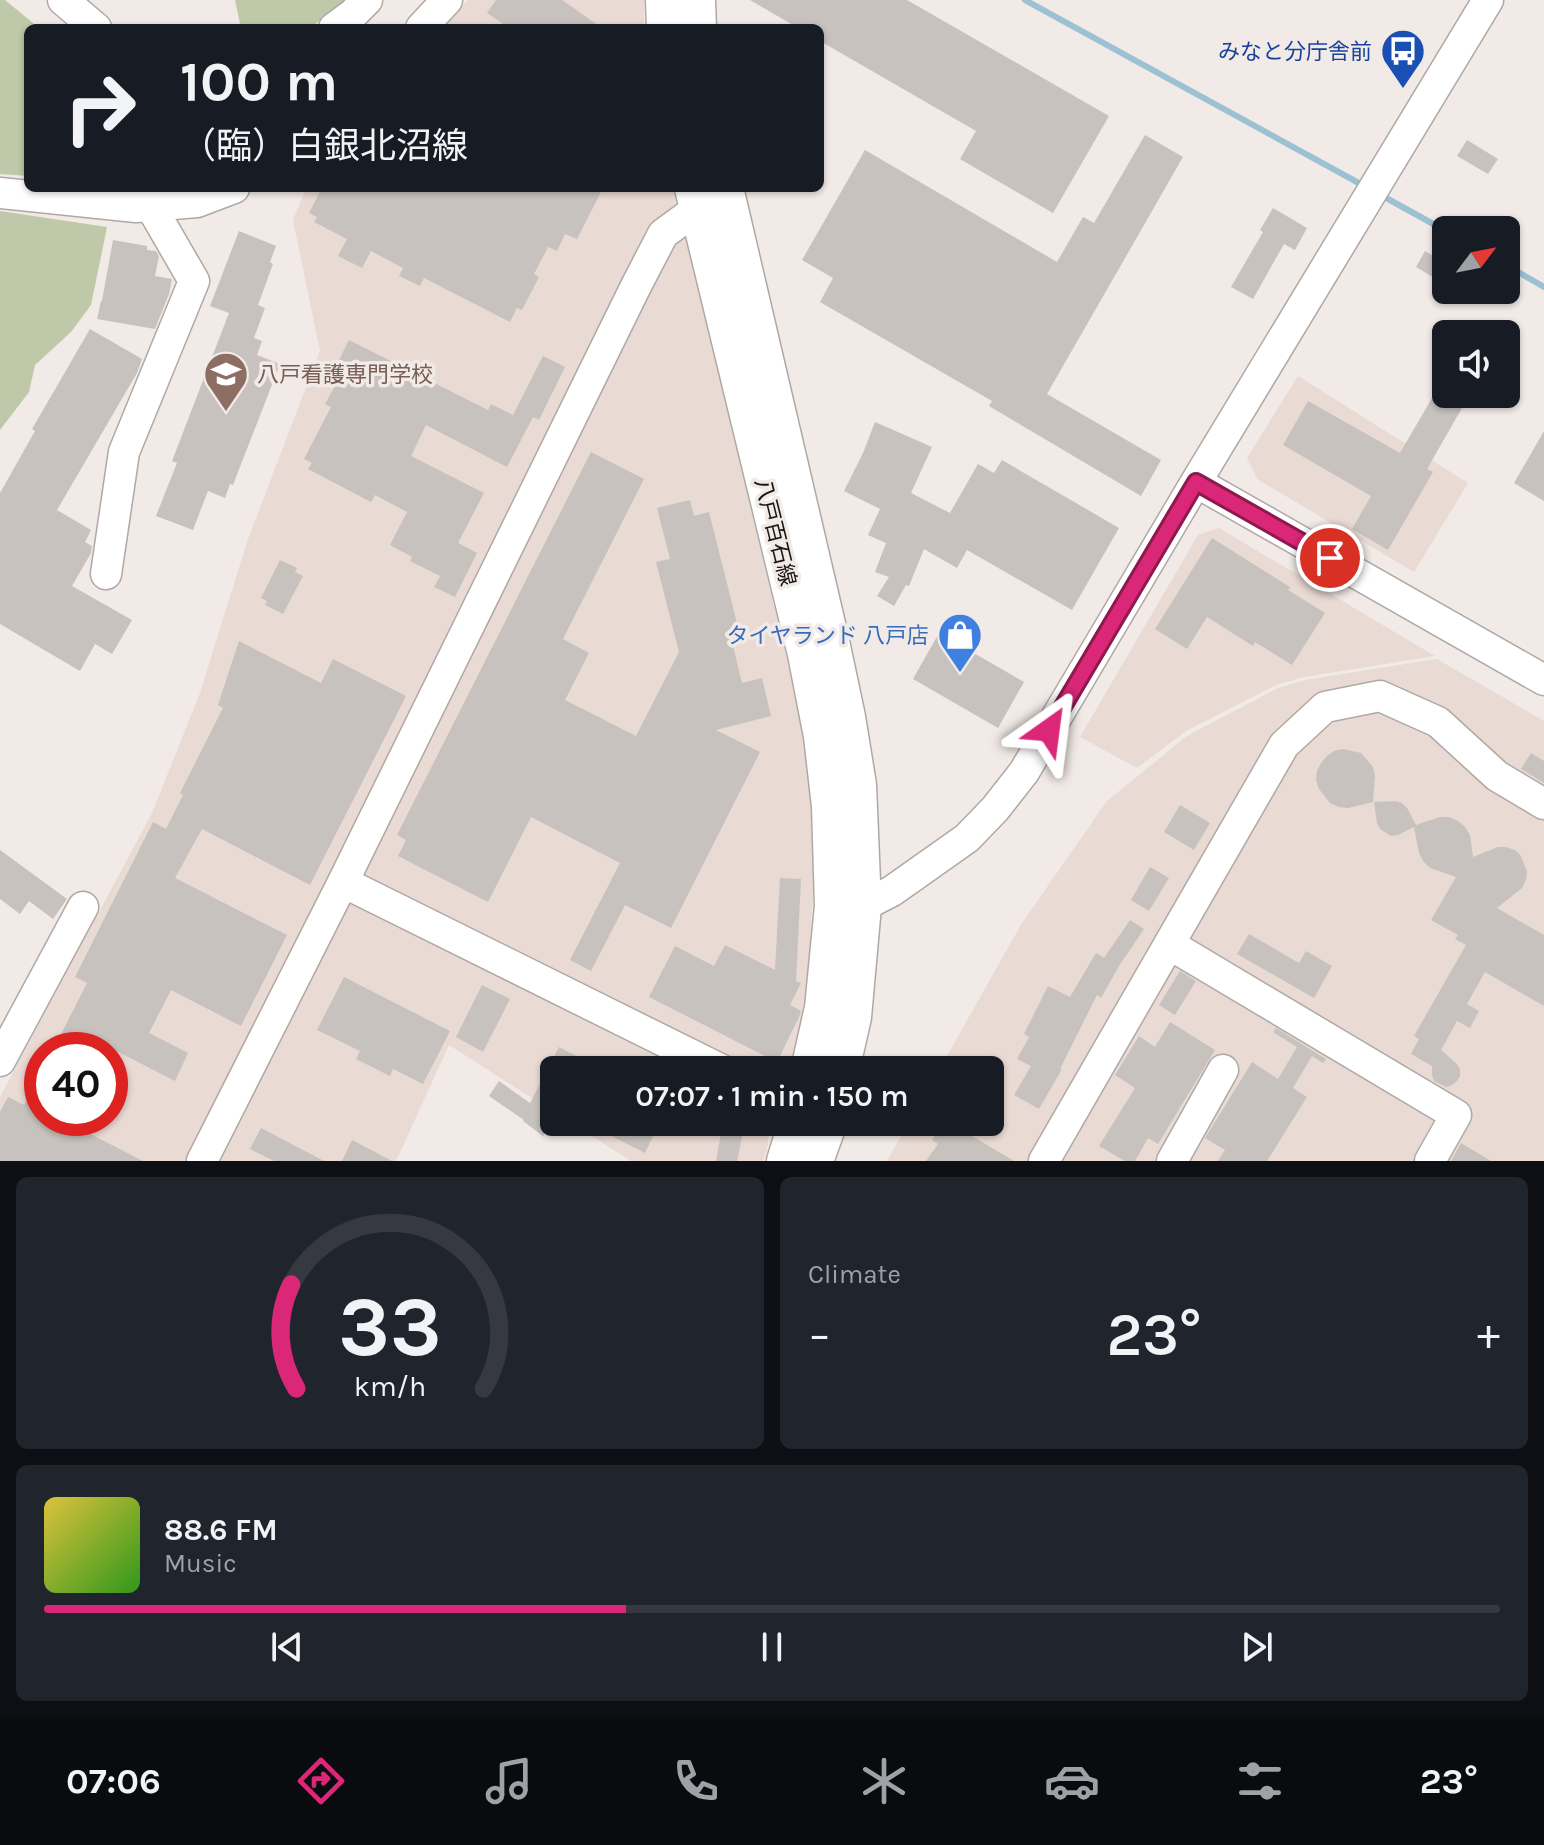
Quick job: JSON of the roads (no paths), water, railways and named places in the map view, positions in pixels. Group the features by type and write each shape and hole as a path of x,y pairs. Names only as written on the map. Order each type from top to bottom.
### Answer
{"main road":[{"path":"664,0 665,24"},
{"path":"697,0 698,24"},
{"name":"八戸百石線","path":"711,197 830,637 858,785 848,906 853,1017 844,1056"},
{"name":"八戸百石線","path":"812,1056 848,906"},
{"path":"785,1161 793,1136"},
{"path":"815,1161 824,1136"}],"street":[{"path":"63,0 91,24"},
{"path":"339,24 367,0"},
{"path":"425,24 447,0"},
{"path":"848,906 892,891 967,838 1024,772 1488,0"},
{"path":"0,193 136,207 197,202 223,192"},
{"path":"202,1161 663,234 711,197"},
{"path":"106,574 124,452 194,281 150,205"},
{"path":"1196,482 1544,680"},
{"path":"1044,1161 1284,745 1325,707 1380,696 1438,722 1497,776 1544,804"},
{"path":"343,882 694,1056"},
{"path":"0,1061 83,907"},
{"path":"1169,944 1456,1115 1430,1161"},
{"path":"1172,1161 1223,1070"}],"waterway":[{"path":"1025,0 1366,187"},
{"path":"1379,194 1432,223"},
{"path":"1520,273 1544,287"}],"place":[{"name":"みなと分庁舎前","path":"1403,90"},
{"name":"八戸看護専門学校","path":"226,413"},
{"name":"タイヤランド 八戸店","path":"960,674"}]}
